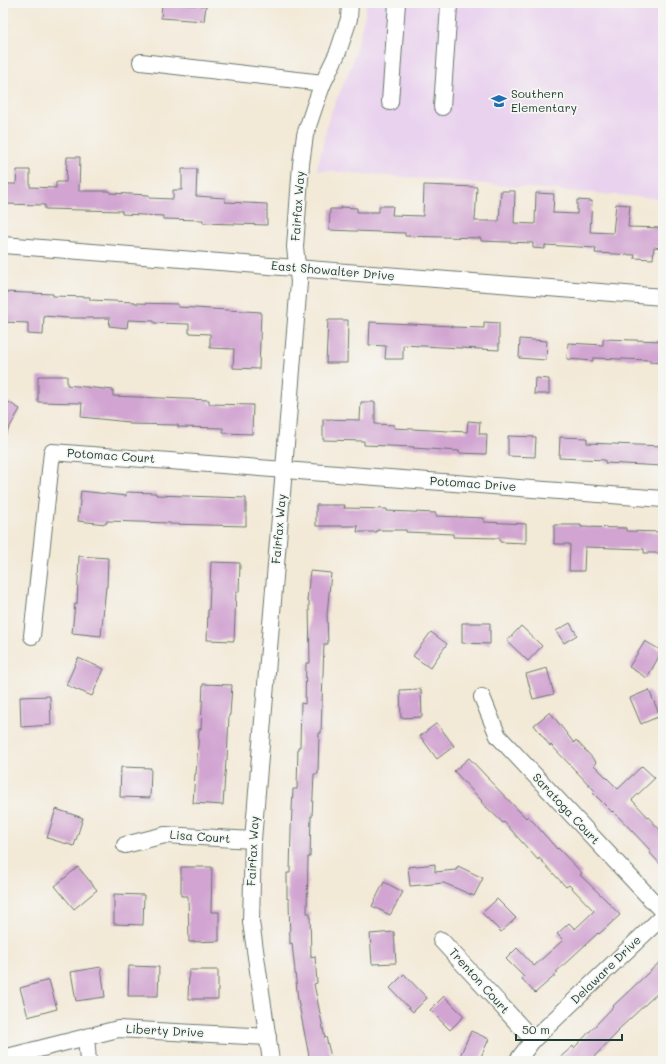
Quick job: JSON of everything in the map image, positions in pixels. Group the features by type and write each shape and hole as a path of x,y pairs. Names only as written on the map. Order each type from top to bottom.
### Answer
{"street":[{"name":"Fairfax Way","path":"271,1061 251,922 253,840 299,282 295,247 301,164 305,135 323,83 338,52 349,19 350,3"},
{"path":"390,102 398,3"},
{"path":"442,107 449,6"},
{"path":"141,62 323,83"},
{"name":"East Showalter Drive","path":"3,246 663,297"},
{"name":"Potomac Court","path":"32,636 52,452 284,469"},
{"name":"Potomac Drive","path":"284,469 663,499"},
{"name":"Saratoga Court","path":"482,697 498,736 663,912"},
{"name":"Lisa Court","path":"125,845 165,835 253,840"},
{"name":"Delaware Drive","path":"517,1061 533,1040 663,916"},
{"name":"Trenton Court","path":"441,940 533,1040"},
{"name":"Liberty Drive","path":"3,1058 118,1029 268,1037"},
{"path":"86,1037 88,1061"}],"shaded area":[{"name":"Southern Elementary","path":"366,3 663,3 663,199 317,170 329,117 352,64 365,14"}],"building":[{"path":"162,3 206,6 204,21 161,18"},
{"path":"67,157 80,157 79,191 110,191 110,193 149,195 149,198 173,199 173,190 182,190 182,169 197,169 196,196 225,198 225,202 267,204 267,225 203,223 203,220 163,219 163,216 122,214 122,211 45,209 45,205 3,204 4,184 16,184 17,170 30,170 30,187 56,188 56,182 66,182"},
{"path":"424,185 477,187 475,221 499,221 501,191 515,191 514,223 535,224 536,193 554,194 553,213 577,214 577,200 592,201 590,232 613,233 616,204 630,205 628,227 663,228 663,248 654,247 653,259 634,258 635,255 595,253 596,248 545,245 545,249 533,248 533,243 481,241 481,238 405,236 405,233 329,230 330,209 341,209 341,207 357,208 357,212 379,212 379,206 393,206 392,215 423,216"},
{"path":"3,292 53,294 53,296 90,297 90,300 178,304 178,307 261,312 259,369 233,368 234,349 210,348 210,334 189,333 189,324 154,323 154,321 128,320 127,328 109,326 110,318 68,318 44,316 43,335 28,334 28,323 3,322"},
{"path":"328,320 348,320 347,363 326,363"},
{"path":"370,322 484,328 484,322 499,323 499,350 403,345 403,359 385,359 386,346 369,345"},
{"path":"520,339 547,341 546,360 519,358"},
{"path":"603,339 663,341 663,363 650,362 650,360 593,358 593,361 567,359 568,343 603,345"},
{"path":"38,376 67,376 67,385 113,390 113,396 209,400 209,404 253,405 252,434 223,433 223,428 129,424 129,422 81,417 82,403 38,402"},
{"path":"535,378 549,379 549,394 534,394"},
{"path":"3,399 20,409 3,439"},
{"path":"361,402 375,402 375,424 394,425 394,428 467,432 468,421 480,422 479,434 487,434 486,454 459,453 459,451 413,448 414,447 364,445 364,441 323,440 323,419 360,420"},
{"path":"508,436 536,437 535,457 508,456"},
{"path":"560,437 587,438 587,443 663,446 663,466 605,463 605,460 559,458"},
{"path":"81,491 126,496 126,492 156,493 156,495 246,498 246,526 107,521 106,524 78,521"},
{"path":"316,505 345,505 344,508 387,509 387,511 436,513 436,516 484,518 484,522 526,524 526,543 500,542 500,538 453,537 453,534 406,532 406,530 357,532 358,526 316,526"},
{"path":"554,525 581,525 581,527 626,528 626,531 663,532 663,553 644,553 644,549 585,547 584,571 569,571 570,544 554,544"},
{"path":"79,556 108,558 107,587 101,636 72,633 75,604 77,604"},
{"path":"211,562 240,563 239,592 236,592 234,641 207,640"},
{"path":"310,571 331,573 327,614 328,644 324,644 318,774 314,774 310,857 308,857 307,913 310,913 311,957 315,956 317,983 314,984 325,1038 326,1037 332,1061 310,1061 298,1000 292,943 290,944 289,899 287,899 287,873 290,873 293,789 297,789 298,747 300,747 301,703 305,704 306,663 310,663 309,601 307,601"},
{"path":"462,623 490,623 490,644 462,643"},
{"path":"570,623 577,635 564,643 556,631"},
{"path":"521,626 542,646 528,661 507,641"},
{"path":"431,632 447,644 430,668 413,656"},
{"path":"645,641 662,651 647,678 629,667"},
{"path":"78,658 104,669 92,696 66,685"},
{"path":"547,668 554,694 533,699 526,674"},
{"path":"203,684 232,685 223,805 193,803 199,729 201,729"},
{"path":"421,689 422,717 401,718 400,690"},
{"path":"649,690 660,716 641,724 630,698"},
{"path":"50,696 51,725 21,727 20,697"},
{"path":"550,712 574,743 576,740 596,762 594,765 618,789 642,766 655,778 632,800 663,833 663,867 649,852 651,851 613,811 612,812 593,793 595,791 551,745 550,746 534,725"},
{"path":"437,723 454,746 437,759 420,736"},
{"path":"469,758 526,818 528,816 557,849 558,848 582,873 580,875 620,915 599,934 598,933 556,972 558,973 535,993 522,979 524,977 506,959 517,948 534,966 563,940 557,934 569,923 575,929 594,911 569,885 566,887 539,858 538,860 504,822 503,823 481,802 482,801 454,771"},
{"path":"121,767 151,768 150,798 120,797"},
{"path":"56,809 83,818 74,846 47,838"},
{"path":"435,864 435,872 456,870 458,866 483,878 474,896 444,883 410,886 408,867"},
{"path":"78,867 97,890 74,909 55,886"},
{"path":"181,867 212,867 211,912 219,912 219,941 189,942 188,896 181,896"},
{"path":"384,882 403,892 390,915 372,906"},
{"path":"114,894 144,895 143,925 114,924"},
{"path":"497,899 516,918 501,932 482,913"},
{"path":"394,932 396,963 372,964 370,934"},
{"path":"663,959 663,988 618,1030 619,1031 590,1061 556,1061 573,1046 574,1048 613,1006"},
{"path":"129,966 159,967 158,996 128,996"},
{"path":"101,967 105,997 76,1001 71,972"},
{"path":"189,970 218,970 218,999 188,999"},
{"path":"404,974 427,998 413,1012 390,988"},
{"path":"49,980 57,1009 28,1017 20,988"},
{"path":"444,996 464,1016 450,1030 430,1010"},
{"path":"471,1031 489,1039 479,1061 470,1061 460,1056"}],"place":[{"name":"Southern Elementary","path":"499,101"}]}
